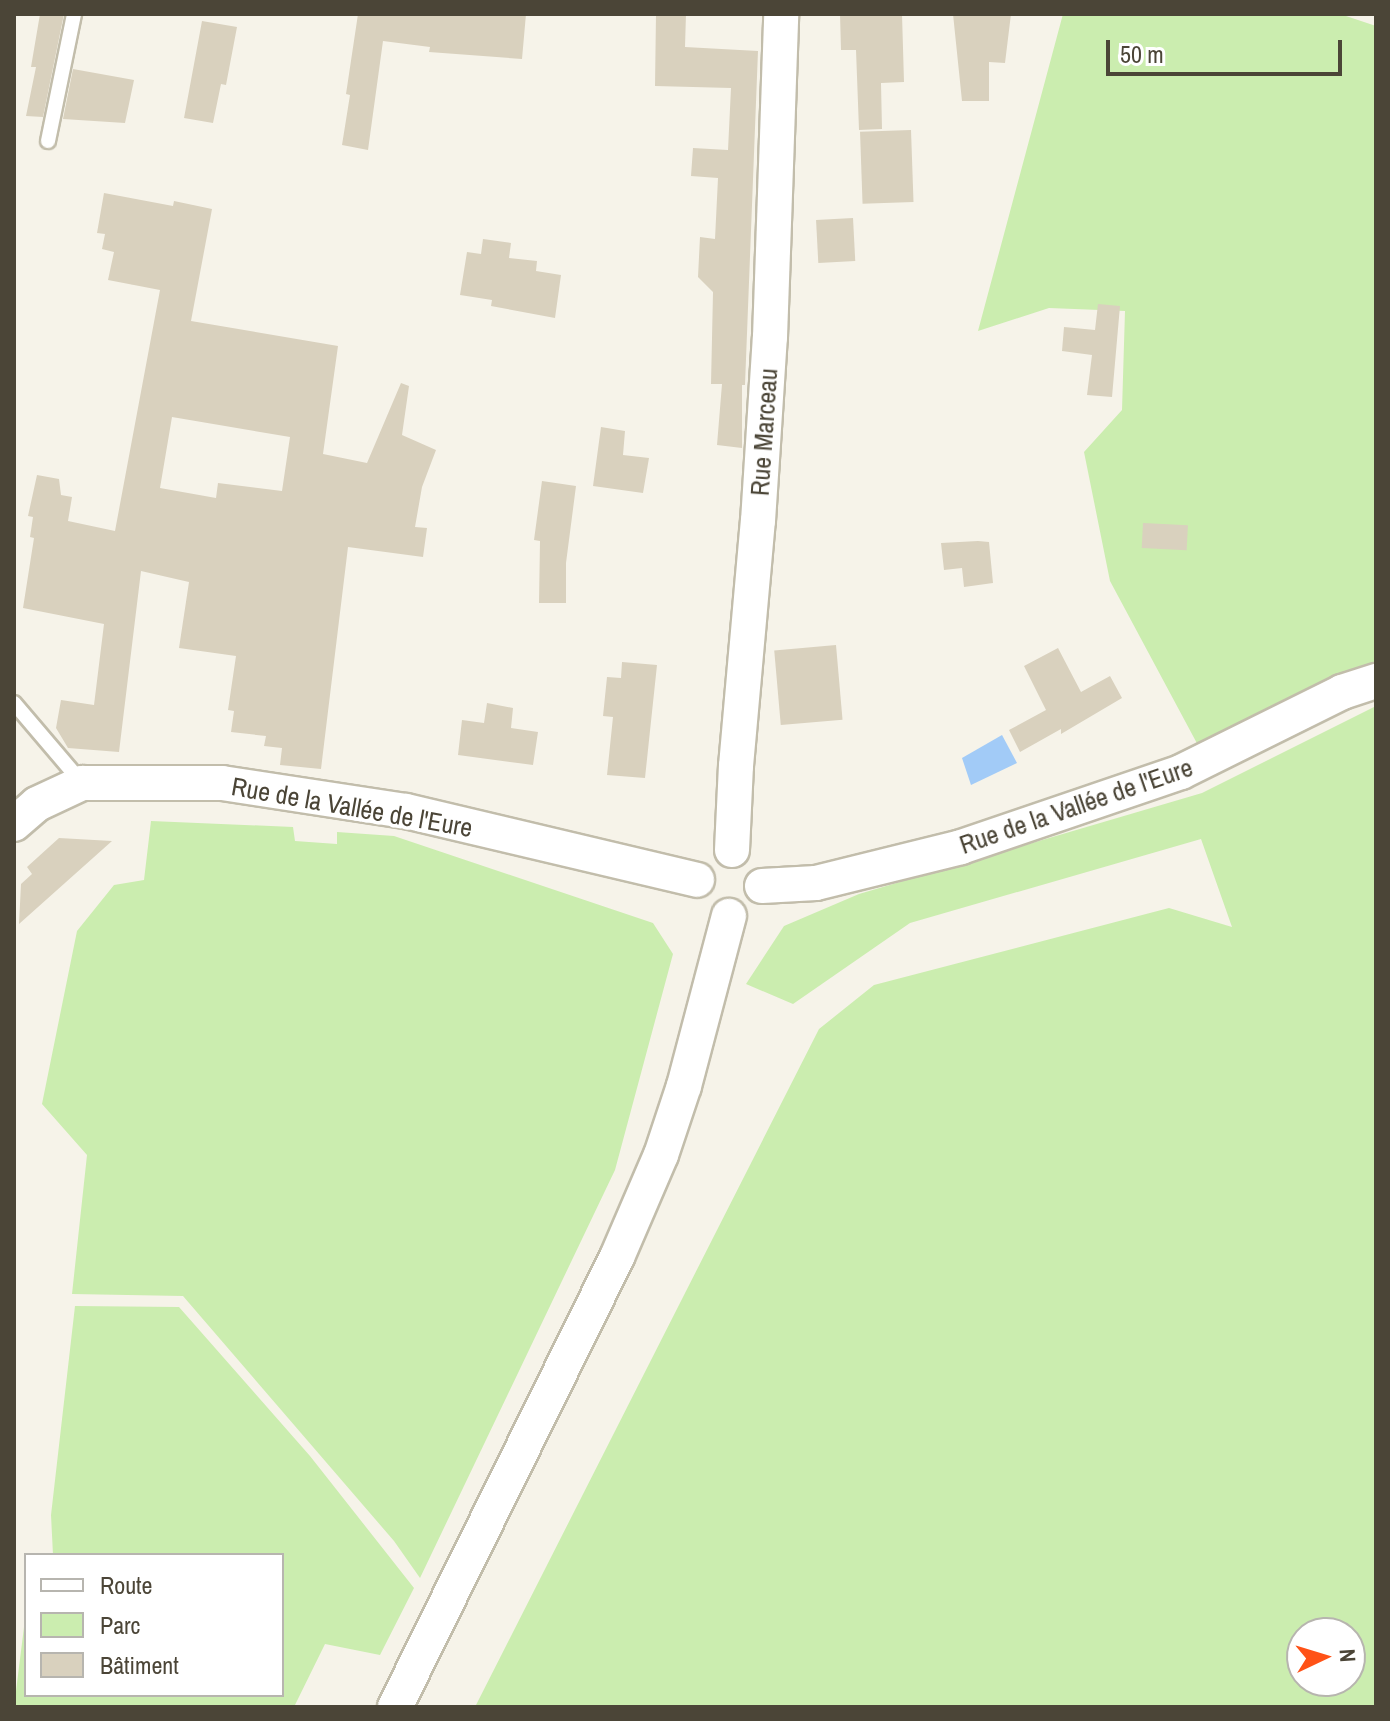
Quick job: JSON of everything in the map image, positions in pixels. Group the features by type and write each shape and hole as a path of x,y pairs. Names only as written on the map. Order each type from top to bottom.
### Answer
{"street":[{"name":"Rue Marceau","path":"732,850 770,337 781,14"},
{"name":"Rue de la Vallée de l'Eure","path":"762,886 816,883 961,847 1181,772 1342,692 1376,681"},
{"name":"Rue de la Vallée de l'Eure","path":"14,824 37,804 82,783 222,783 406,811 697,880"},
{"path":"732,850 743,852 758,866 762,886 755,905 747,911 729,916 709,909 702,901 697,880 705,861 713,855 732,850"},
{"path":"395,1707 617,1257 661,1155 684,1086 729,916"}],"lane":[{"path":"48,141 74,14"},
{"path":"14,703 82,783"}],"green space":[{"path":"1063,14 1340,14 1376,26 1376,673 1200,749 1110,581 1084,452 1122,410 1125,311 1049,308 978,331"},
{"path":"1376,706 1376,1707 475,1707 819,1029 874,985 1169,908 1232,927 1201,839 910,923 793,1004 746,984 784,926 859,894 1202,793"},
{"path":"151,821 293,827 295,841 337,844 337,832 394,836 653,923 673,954 615,1170 420,1578 394,1541 183,1296 72,1294 87,1155 42,1104 77,931 114,885 144,880"},
{"path":"75,1306 179,1307 310,1456 414,1588 380,1655 325,1644 294,1707 14,1707 24,1627 24,1697 284,1697 284,1553 53,1553 51,1515"}],"water":[{"path":"1002,735 1017,763 971,785 962,758"}],"building":[{"path":"40,14 64,14 43,117 26,116 36,67 31,67"},
{"path":"358,14 526,14 522,59 429,52 430,47 383,41 368,150 342,145"},
{"path":"656,14 686,14 685,47 758,51 745,385 742,385 742,448 717,445 722,384 711,384 713,292 698,277 700,237 715,239 718,178 691,176 693,148 728,150 731,88 655,86"},
{"path":"840,14 902,14 904,82 881,83 882,129 859,130 856,50 841,50"},
{"path":"953,14 1011,14 1005,63 989,62 989,101 962,101"},
{"path":"202,21 237,27 226,85 221,84 213,123 184,118"},
{"path":"73,69 134,80 125,123 63,119"},
{"path":"911,130 914,202 863,204 860,132"},
{"path":"104,193 173,206 174,201 212,209 191,321 338,346 323,454 367,463 401,383 409,386 402,435 436,450 422,487 415,527 427,528 423,557 348,547 321,769 280,765 282,748 264,746 266,736 231,732 234,711 228,710 236,656 179,648 189,582 141,571 119,752 68,748 56,728 61,700 94,705 104,624 23,608 34,538 30,537 33,517 28,516 37,475 59,479 61,495 72,497 68,521 115,531 160,290 108,280 114,252 102,249 105,234 97,233","holes":["172,417 290,437 282,491 218,483 216,498 160,488"]},
{"path":"853,218 855,261 818,263 816,220"},
{"path":"483,239 511,243 509,258 537,261 536,271 561,275 555,318 491,306 492,300 460,295 467,252 481,254"},
{"path":"1098,304 1120,306 1112,397 1087,395 1092,355 1062,351 1064,327 1095,330"},
{"path":"601,427 625,431 623,455 649,458 643,493 593,486"},
{"path":"542,481 576,486 566,563 566,603 539,603 540,541 534,540"},
{"path":"1143,523 1188,525 1187,550 1142,548"},
{"path":"989,542 993,583 964,587 962,568 944,570 941,543"},
{"path":"836,645 843,720 781,725 774,650"},
{"path":"1058,648 1081,692 1110,676 1122,698 1061,734 1061,729 1020,752 1009,730 1046,710 1024,666"},
{"path":"622,662 657,665 645,778 607,775 613,717 603,716 607,677 621,678"},
{"path":"487,703 513,708 511,728 538,732 533,765 458,755 462,720 484,723"},
{"path":"59,838 112,841 19,924 21,884 32,874 27,867"}]}
